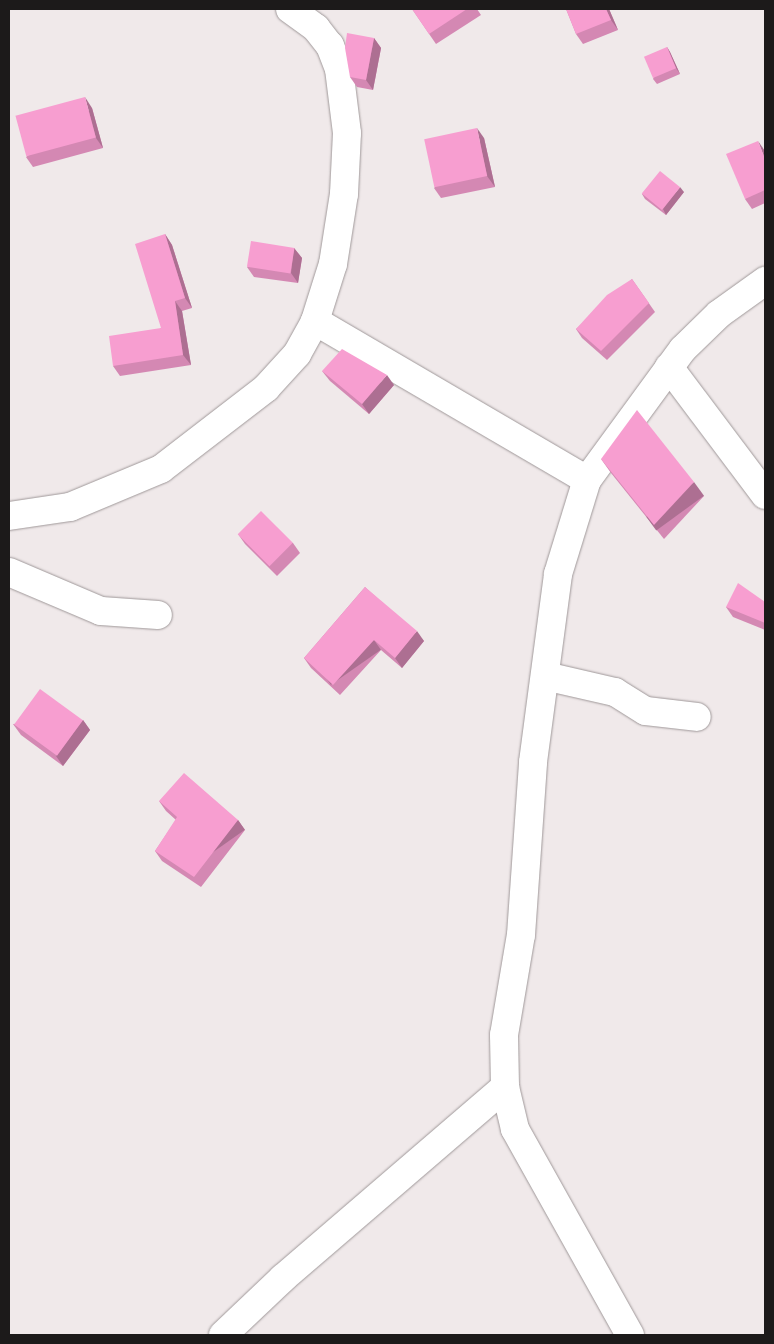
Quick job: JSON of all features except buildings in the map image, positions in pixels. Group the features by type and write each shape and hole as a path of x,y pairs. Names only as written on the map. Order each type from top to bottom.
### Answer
{"street":[{"path":"9,516 70,508 161,469 266,388 297,354 315,321 333,264 344,194 347,133 339,69 330,46 316,28 290,9"},
{"path":"630,1335 515,1129 504,1087 504,1036 521,935 533,762 558,574 587,480 683,349 719,314 765,281"},
{"path":"315,321 587,480"},
{"path":"669,367 765,495"},
{"path":"9,572 101,611 158,615"},
{"path":"545,676 615,692 646,711 697,717"},
{"path":"223,1335 283,1278 504,1087"}]}
